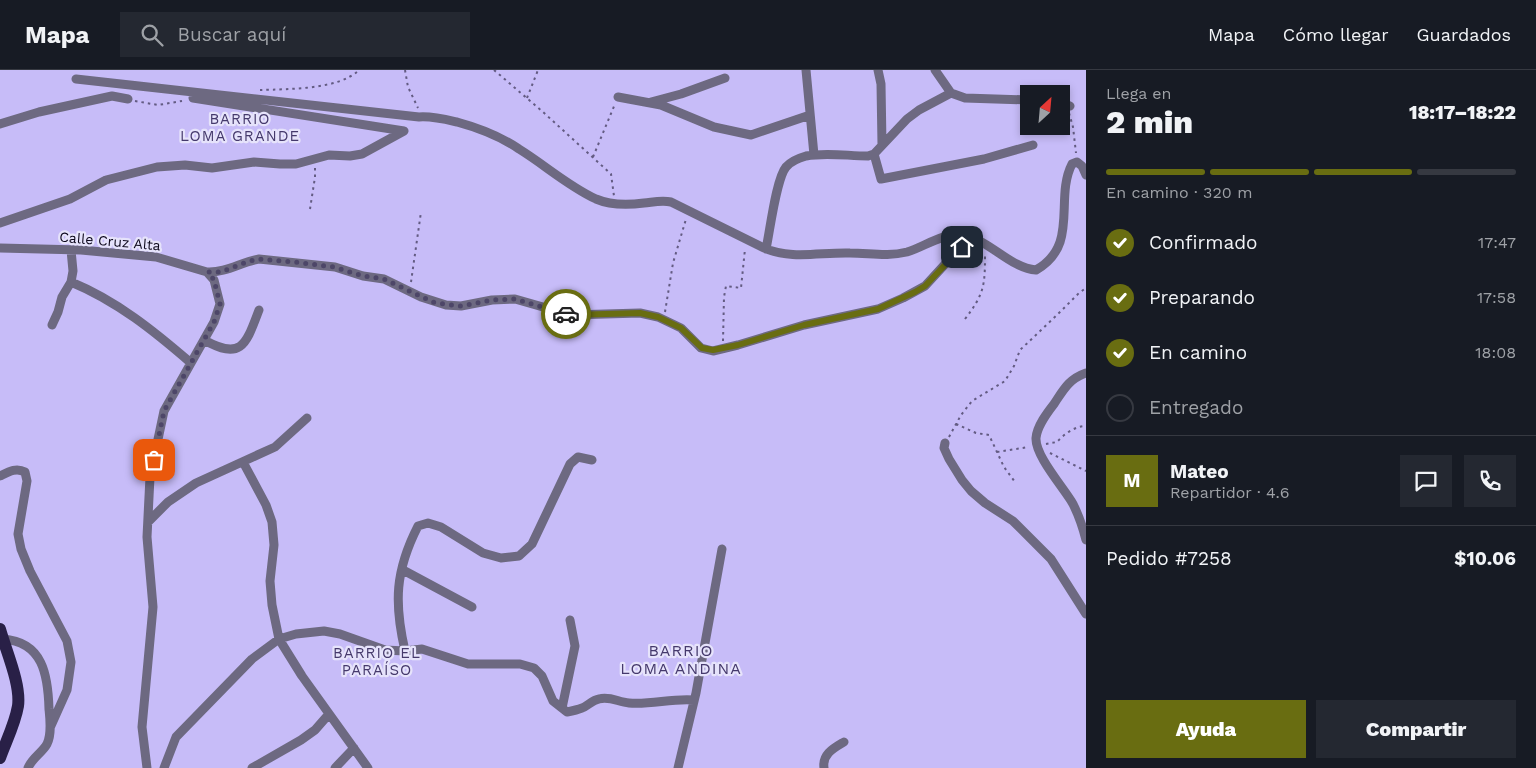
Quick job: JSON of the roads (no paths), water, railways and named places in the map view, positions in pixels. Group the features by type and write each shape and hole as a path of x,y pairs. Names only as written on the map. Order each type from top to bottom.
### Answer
{"main road":[{"path":"0,758 18,704 16,684 2,634"}],"street":[{"path":"806,70 814,155"},
{"path":"878,70 881,84 882,145"},
{"path":"934,70 951,93 965,98 1020,100"},
{"path":"648,103 681,94 724,78"},
{"path":"0,223 70,199 106,180 157,167 185,165 212,168 254,162 296,164 329,155 350,156 362,154 404,131 76,79 448,120 492,133 596,199 615,203 642,204 664,201 689,211 766,249 786,254 850,253 876,256 907,252 949,235 958,234 970,237 1029,269 1036,270 1053,256 1062,237 1069,173 1072,164 1077,162 1082,166 1086,175"},
{"path":"766,249 778,185 784,168 795,160 814,155 868,156 874,154 907,119 951,93"},
{"path":"0,124 39,112 112,96 128,99"},
{"path":"618,97 661,105 714,127 751,135 810,115"},
{"path":"874,154 881,179 984,159 1033,145"},
{"name":"Calle Cruz Alta","path":"0,248 71,250 156,257 208,272 221,272 259,259 334,267 363,276 384,279 435,303 446,305 461,306 492,300 515,299 571,315 640,313 664,319 681,328 702,348 713,350 804,325 870,311 903,298 925,286 970,237"},
{"path":"52,325 62,297 71,282 73,271 71,250"},
{"path":"147,768 142,727 153,607 147,537 150,477 164,411 214,322 220,304 214,280 208,272"},
{"path":"71,282 92,291 137,318 191,363"},
{"path":"204,340 220,348 233,350 242,345 249,336 258,310"},
{"path":"1086,372 1073,378 1052,406 1038,432 1039,450 1072,502 1086,540"},
{"path":"148,522 168,502 196,483 275,447 307,418"},
{"path":"946,444 944,448 949,459 971,491 985,503 1013,521 1051,559 1086,614"},
{"path":"405,651 399,623 397,595 408,547 418,526 428,523 441,527 483,553 501,558 519,556 532,544 570,464 578,457 592,460"},
{"path":"243,462 266,505 272,522 274,545 270,581 272,605 279,639 302,676 368,768"},
{"path":"0,476 11,471 21,470 25,472 27,481 18,534 21,549 30,571 67,641 71,662 67,690 50,728"},
{"path":"678,768 694,700 722,549"},
{"path":"403,570 472,607"},
{"path":"562,708 575,646 570,620"},
{"path":"164,768 176,737 252,659 279,639 296,634 324,631 340,634 385,650 422,650 468,664 520,664 534,668 542,676 553,701 567,712 583,708 596,699 609,697 619,702 630,703 652,703 682,699 694,700"},
{"path":"2,634 24,644 35,653 43,665 49,689 50,728 47,744 31,761 28,768"},
{"path":"252,768 315,730 329,714"},
{"path":"824,768 823,763 828,752 844,742"},
{"path":"335,768 354,748"}],"district":[{"name":"BARRIO LOMA GRANDE","path":"240,128"},
{"name":"BARRIO LOMA ANDINA","path":"681,659"},
{"name":"BARRIO EL PARAÍSO","path":"377,662"}]}
